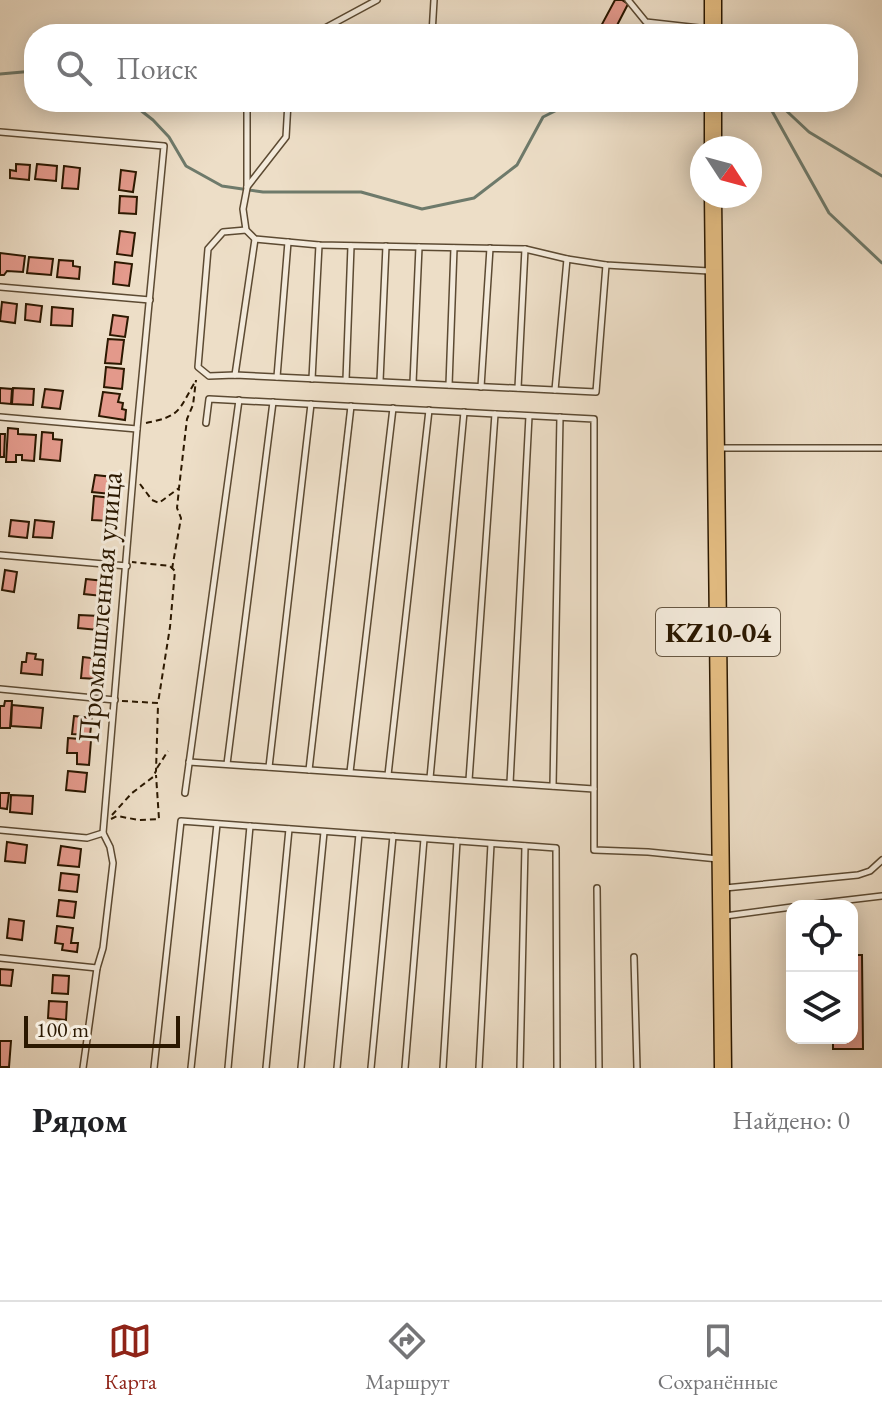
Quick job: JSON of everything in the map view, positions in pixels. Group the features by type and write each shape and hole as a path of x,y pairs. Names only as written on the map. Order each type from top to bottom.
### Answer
{"highway":[{"path":"713,0 713,24"},
{"path":"713,112 713,136"},
{"name":"KZ10-04","path":"713,208 723,1068"}],"lane":[{"path":"333,24 377,0"},
{"path":"433,24 434,0"},
{"path":"628,0 646,22 659,24"},
{"path":"247,112 247,188 243,209 246,230 255,239 319,245 525,249 606,265 714,271"},
{"path":"247,188 286,137 287,112"},
{"name":"Промышленная улица","path":"0,132 164,146 103,833 113,863 103,948 97,968 83,1068"},
{"path":"246,230 223,232 208,249 198,367 209,376 596,392 606,265"},
{"path":"235,375 255,239"},
{"path":"277,377 288,242"},
{"path":"312,379 319,245"},
{"path":"346,380 351,246"},
{"path":"380,382 386,246"},
{"path":"413,383 419,247"},
{"path":"449,385 454,248"},
{"path":"481,387 490,248"},
{"path":"518,388 525,249"},
{"path":"555,390 567,259"},
{"path":"0,287 150,300"},
{"path":"206,423 209,399 594,419 594,850 719,859"},
{"path":"185,793 239,400"},
{"path":"227,764 273,402"},
{"path":"269,767 311,404"},
{"path":"309,770 351,406"},
{"path":"350,772 393,408"},
{"path":"388,775 429,410"},
{"path":"430,778 464,412"},
{"path":"469,780 495,414"},
{"path":"510,783 529,416"},
{"path":"0,417 137,427"},
{"path":"553,786 560,417"},
{"path":"717,448 882,448"},
{"path":"0,555 127,564"},
{"path":"0,689 115,700"},
{"path":"189,762 594,789"},
{"path":"154,1068 181,821 556,848 557,1068"},
{"path":"191,1068 217,824"},
{"path":"228,1068 250,826"},
{"path":"266,1068 289,829"},
{"path":"0,830 87,838 103,833"},
{"path":"301,1068 324,832"},
{"path":"337,1068 359,834"},
{"path":"371,1068 393,836"},
{"path":"405,1068 424,839"},
{"path":"443,1068 457,841"},
{"path":"479,1068 491,844"},
{"path":"520,1068 525,846"},
{"path":"720,888 858,875 870,871 882,860"},
{"path":"597,888 599,1068"},
{"path":"847,900 882,896"},
{"path":"720,917 786,907"},
{"path":"634,957 637,1068"},
{"path":"0,958 97,968"}],"path":[{"path":"137,427 169,418 180,409 196,380 193,405 187,419 177,508 181,518 172,569"},
{"path":"134,475 152,500 159,503 179,488"},
{"path":"127,564 170,566 175,571 158,703 156,771 159,819 139,820 117,816 107,821 132,793 153,777 156,771 168,751"},
{"path":"115,700 158,703"}],"building":[{"path":"615,0 628,4 618,24 602,24"},
{"path":"16,164 30,165 29,180 10,178 10,170 16,171"},
{"path":"37,164 57,166 56,181 35,179"},
{"path":"64,166 80,168 78,189 62,188"},
{"path":"121,170 136,172 133,192 119,190"},
{"path":"120,196 137,197 136,214 119,213"},
{"path":"120,231 135,233 132,256 117,254"},
{"path":"0,253 25,256 23,272 7,271 0,275"},
{"path":"29,257 53,259 51,275 27,273"},
{"path":"59,260 73,261 73,266 80,267 79,279 57,277"},
{"path":"115,262 132,264 129,286 113,284"},
{"path":"2,302 17,304 15,323 0,321"},
{"path":"26,304 42,306 40,322 25,320"},
{"path":"52,307 73,309 72,326 51,325"},
{"path":"113,315 128,317 125,337 110,335"},
{"path":"108,339 124,340 121,364 105,363"},
{"path":"106,367 124,369 122,389 104,387"},
{"path":"0,388 12,389 11,404 0,403"},
{"path":"13,388 34,389 33,405 12,404"},
{"path":"45,389 63,391 60,409 42,407"},
{"path":"103,392 120,394 118,402 123,403 122,409 126,410 125,420 99,416"},
{"path":"8,428 18,429 18,434 36,435 34,461 22,460 22,455 16,455 16,462 6,462"},
{"path":"42,432 53,433 53,439 62,440 60,461 40,459"},
{"path":"0,434 5,434 4,457 0,457"},
{"path":"95,475 113,477 111,494 92,492"},
{"path":"94,496 112,498 110,521 92,520"},
{"path":"11,520 29,522 27,538 9,536"},
{"path":"35,520 54,522 52,538 33,537"},
{"path":"5,570 17,572 14,592 2,590"},
{"path":"86,579 104,581 102,596 84,594"},
{"path":"79,615 99,616 98,630 78,628"},
{"path":"27,653 36,654 35,659 43,660 42,675 21,673"},
{"path":"83,657 99,659 97,679 81,678"},
{"path":"5,701 12,701 10,728 0,728 0,706 4,706"},
{"path":"12,705 43,708 41,728 11,726"},
{"path":"74,716 92,718 90,735 72,734"},
{"path":"68,738 91,740 89,765 77,764 77,753 67,753"},
{"path":"68,771 87,773 85,792 66,790"},
{"path":"0,793 9,793 7,809 0,808"},
{"path":"11,795 33,796 32,814 10,812"},
{"path":"7,842 27,845 25,863 5,861"},
{"path":"61,846 81,849 79,867 58,865"},
{"path":"61,873 79,875 77,892 59,890"},
{"path":"59,900 76,902 74,918 57,916"},
{"path":"9,919 24,921 22,940 7,938"},
{"path":"57,926 73,928 71,943 78,943 77,952 62,950 63,944 55,943"},
{"path":"858,955 862,955 863,1049 833,1049 833,1044 858,1044"},
{"path":"0,969 13,970 11,986 0,985"},
{"path":"53,975 69,976 68,994 52,993"},
{"path":"49,1001 67,1002 66,1020 48,1018"},
{"path":"0,1041 11,1041 9,1067 0,1067"}],"waterway":[{"path":"0,74 24,72"},
{"path":"143,112 169,137 186,166 222,186 263,192 361,192 422,209 474,198 517,165 543,117 553,112"},
{"path":"773,112 829,213 882,263"},
{"path":"788,112 809,132 882,176"}]}
